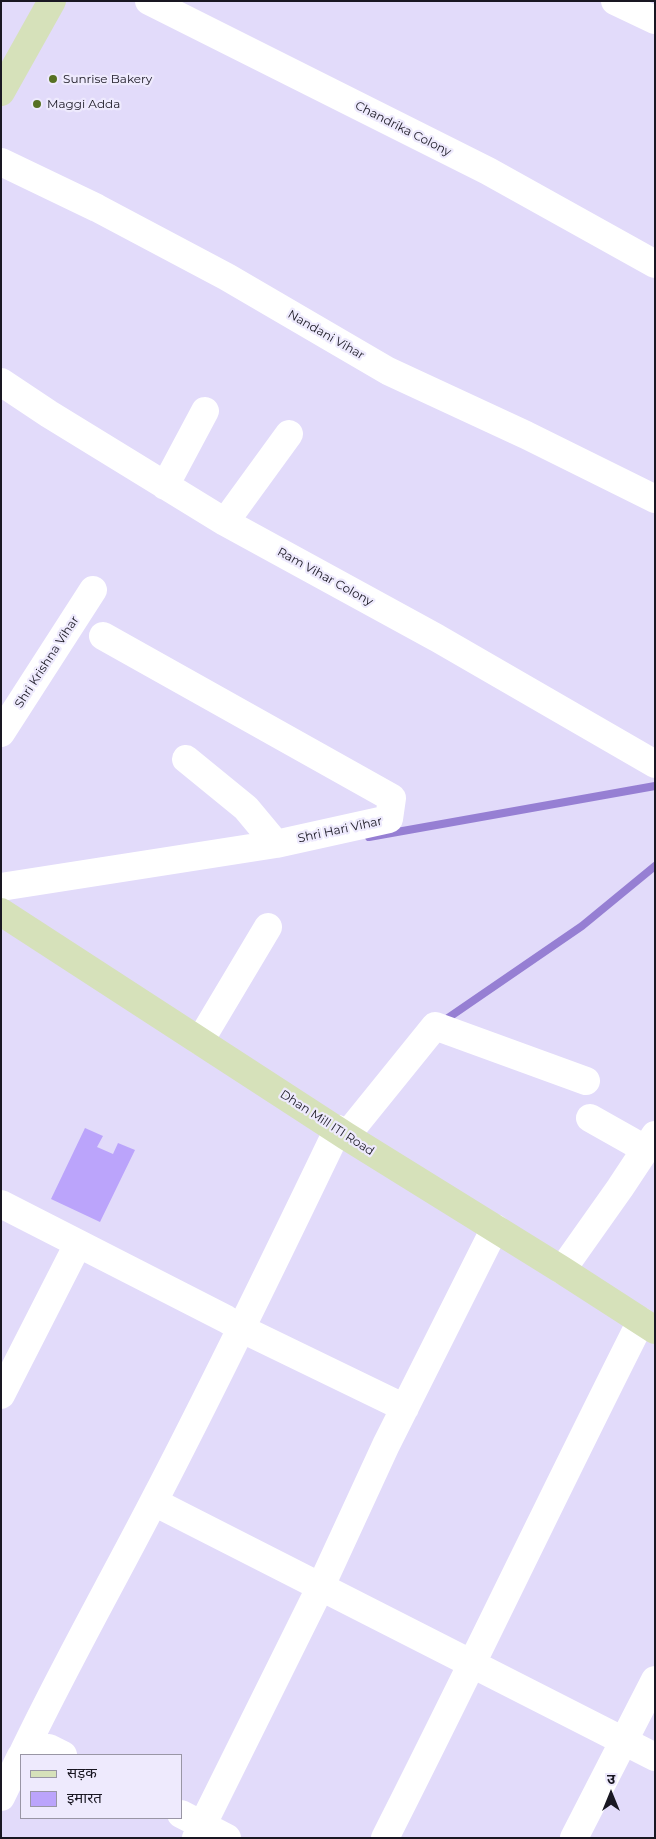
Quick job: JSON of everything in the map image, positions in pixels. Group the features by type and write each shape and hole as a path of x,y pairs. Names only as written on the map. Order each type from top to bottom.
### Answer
{"street":[{"path":"1,92 52,1"},
{"name":"Chandrika Colony","path":"149,1 488,171 655,264"},
{"path":"615,1 655,20"},
{"name":"Nandani Vihar","path":"1,162 97,208 227,277 388,371 655,499"},
{"name":"Ram Vihar Colony","path":"1,382 49,414 225,522 437,638 655,764"},
{"path":"165,486 205,411"},
{"path":"225,522 289,434"},
{"name":"Shri Krishna Vihar","path":"1,734 93,590"},
{"name":"Shri Hari Vihar","path":"1,887 276,844 389,819 392,798 102,636"},
{"path":"186,759 246,808 276,844"},
{"name":"Dhan Mill ITI Road","path":"1,912 342,1132 648,1326"},
{"path":"200,1041 268,927"},
{"path":"22,1754 154,1502 342,1132 435,1026 586,1081"},
{"path":"562,1270 650,1142 590,1118"},
{"path":"1,1204 226,1319 242,1329 405,1408"},
{"path":"227,1838 193,1825 321,1586 386,1445 495,1228"},
{"path":"1,1395 78,1244"},
{"path":"384,1838 473,1664 548,1505 648,1326"},
{"path":"154,1502 655,1757"},
{"path":"574,1838 655,1680"},
{"path":"1,1797 20,1758"}],"building":[{"path":"85,1128 103,1136 97,1147 113,1154 118,1143 135,1150 100,1222 51,1199"}],"waterway":[{"path":"369,837 655,786"},
{"path":"445,1020 582,926 655,866"}],"place":[{"name":"Sunrise Bakery","path":"53,79"},
{"name":"Maggi Adda","path":"37,104"}]}
